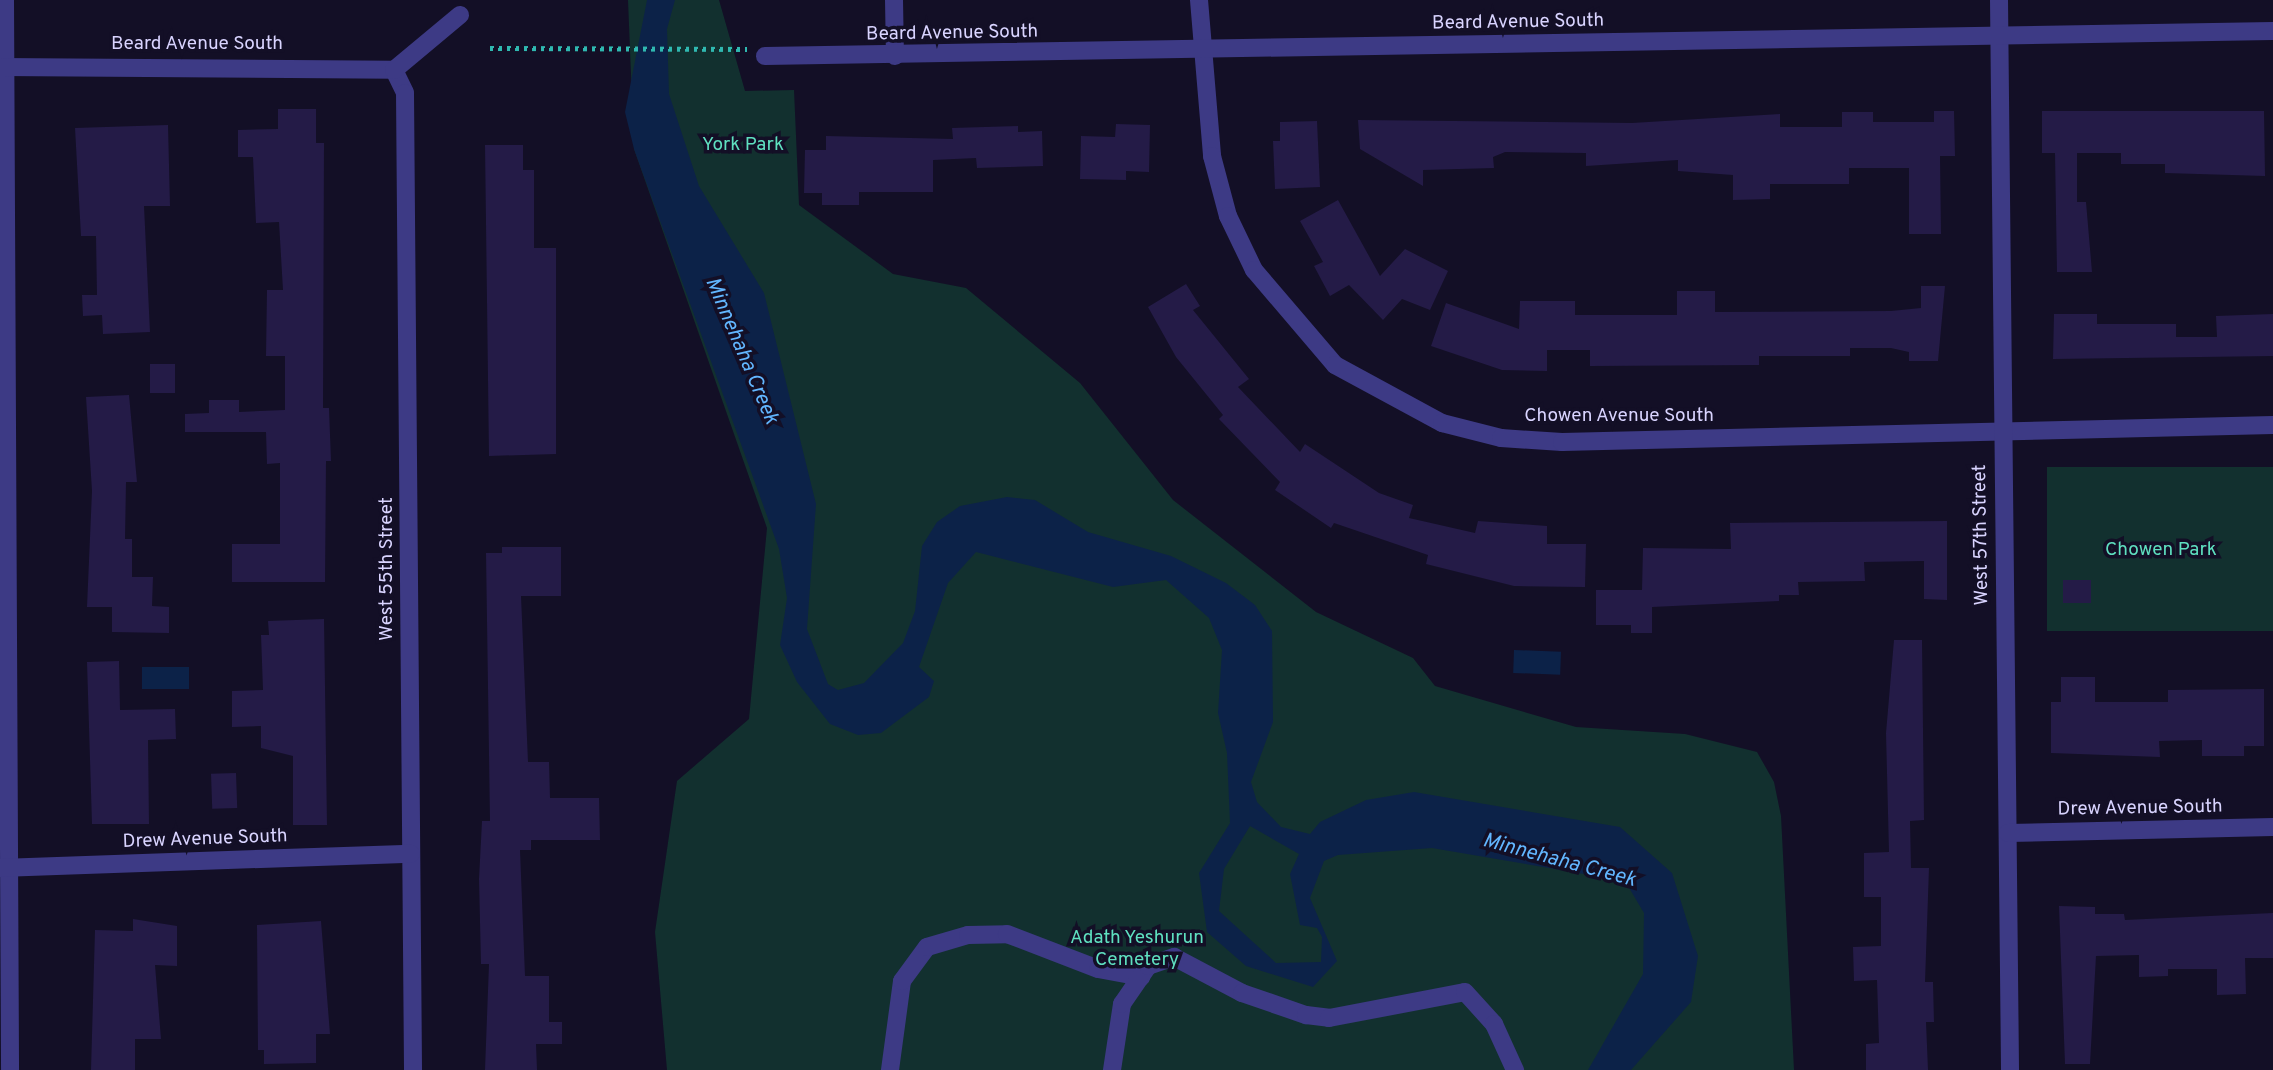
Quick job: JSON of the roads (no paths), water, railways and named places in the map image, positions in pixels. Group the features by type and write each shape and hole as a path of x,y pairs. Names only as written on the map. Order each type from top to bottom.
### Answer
{"street":[{"path":"5,0 2,67 4,868 10,1070"},
{"path":"894,0 895,56"},
{"name":"Chowen Avenue South","path":"1199,0 1199,51 1212,156 1228,216 1254,270 1335,365 1386,397 1442,422 1501,438 1562,442 2273,425"},
{"name":"West 57th Street","path":"1999,0 1997,35 2001,431 2010,1070"},
{"path":"394,70 460,15"},
{"name":"Beard Avenue South","path":"765,56 1199,51 2273,31"},
{"name":"Beard Avenue South","path":"2,67 394,70"},
{"name":"West 55th Street","path":"394,70 405,93 414,1070"},
{"name":"Drew Avenue South","path":"2008,833 2273,827"},
{"name":"Drew Avenue South","path":"4,868 411,854"},
{"path":"890,1070 902,982 927,947 968,934 1007,934 1098,969 1140,977"},
{"path":"1112,1070 1122,1004 1148,966 1174,957 1242,993 1329,1018 1465,992 1494,1024 1515,1070"}],"water":[{"name":"Minnehaha Creek","path":"647,0 675,0 667,29 669,94 699,186 764,293 816,504 807,629 828,684 838,690 864,683 903,643 915,611 922,546 937,522 960,506 1007,497 1035,500 1088,532 1171,556 1226,583 1255,605 1272,631 1273,722 1251,782 1257,802 1281,827 1310,834 1320,822 1366,800 1414,792 1620,827 1672,873 1698,956 1691,1002 1631,1070 1588,1070 1643,974 1644,913 1625,881 1432,848 1338,855 1324,861 1310,898 1337,961 1313,987 1246,966 1207,932 1199,873 1230,823 1227,753 1218,713 1222,650 1209,618 1166,580 1113,587 976,552 948,583 919,667 934,681 929,697 881,733 858,735 830,724 797,682 780,645 787,598 779,549 634,149 625,112","holes":["1250,826 1299,854 1290,874 1300,925 1317,928 1322,937 1321,962 1276,963 1219,911 1224,869"]},
{"path":"1514,650 1561,652 1560,675 1513,673"},
{"path":"142,667 189,667 189,689 142,689"}],"park label":[{"name":"York Park","path":"743,146"},
{"name":"Chowen Park","path":"2161,551"},
{"name":"Adath Yeshurun Cemetery","path":"1137,950"}]}
